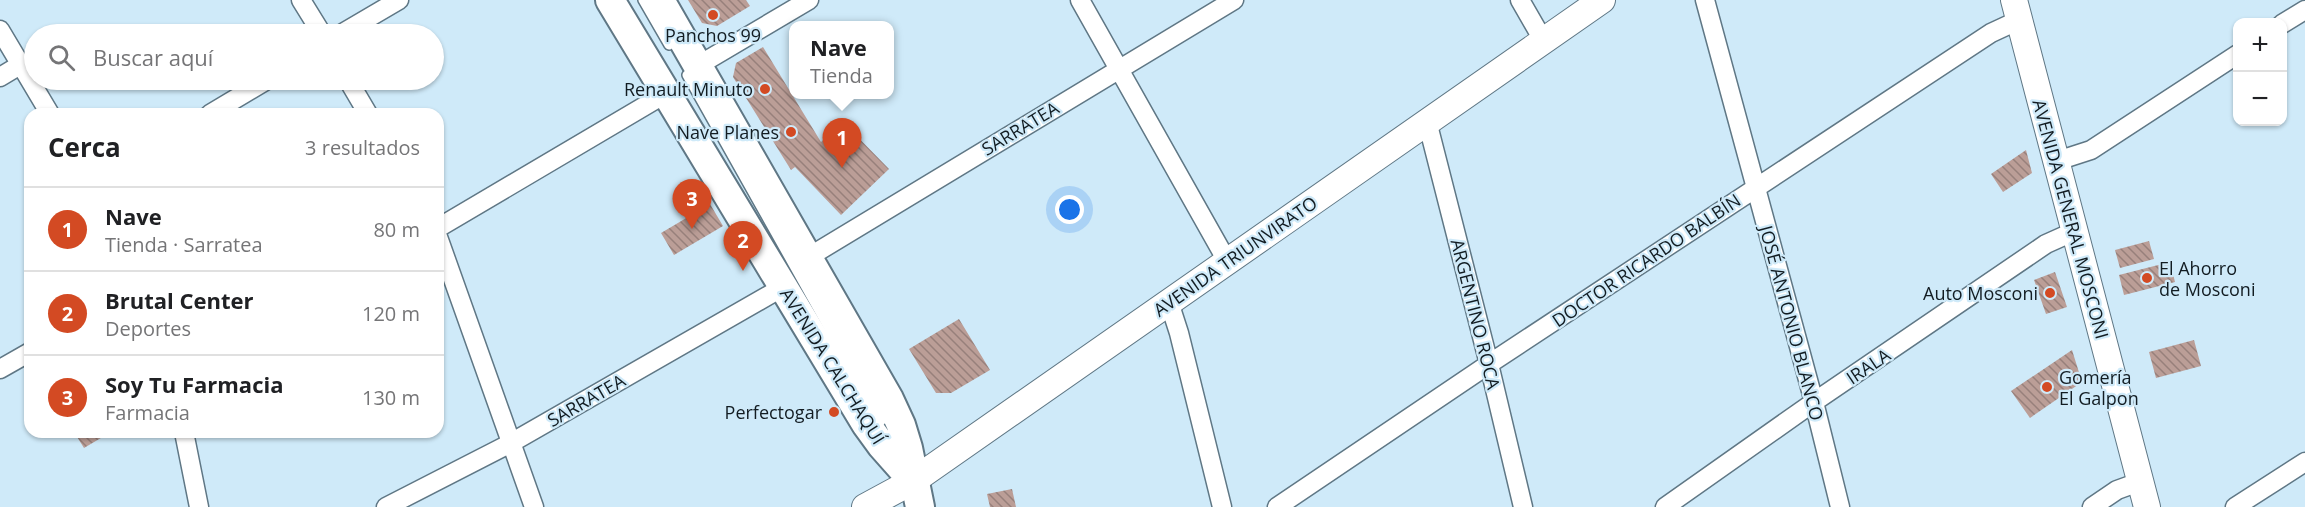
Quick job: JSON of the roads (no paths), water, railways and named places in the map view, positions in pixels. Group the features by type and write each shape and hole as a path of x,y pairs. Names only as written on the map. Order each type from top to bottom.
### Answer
{"main road":[{"name":"AVENIDA CALCHAQUÍ","path":"610,0 866,424 916,494"},
{"name":"AVENIDA CALCHAQUÍ","path":"660,0 691,68 807,258 889,399 902,425 916,494"}],"street":[{"path":"301,0 316,24"},
{"path":"358,24 399,0"},
{"path":"691,68 809,0"},
{"path":"1080,0 1227,261"},
{"name":"SARRATEA","path":"807,258 1234,0"},
{"path":"1520,0 1543,40"},
{"name":"AVENIDA TRIUNVIRATO","path":"865,507 916,494 1169,302 1602,0"},
{"name":"JOSÉ ANTONIO BLANCO","path":"1705,0 1814,402 1840,507"},
{"name":"DOCTOR RICARDO BALBÍN","path":"1277,507 1755,187 1991,33 2017,10"},
{"name":"AVENIDA GENERAL MOSCONI","path":"2017,10 2146,507"},
{"path":"2287,21 2305,10"},
{"path":"0,30 24,72"},
{"path":"2057,160 2091,150 2233,57"},
{"path":"0,77 20,65"},
{"path":"35,90 46,108"},
{"path":"220,108 250,90"},
{"path":"354,90 364,108"},
{"path":"444,224 665,94"},
{"name":"ARGENTINO ROCA","path":"1427,121 1490,364 1523,507"},
{"name":"IRALA","path":"1665,507 2046,244 2075,231"},
{"path":"444,254 534,507"},
{"name":"SARRATEA","path":"386,507 511,443 783,287"},
{"path":"1169,302 1179,333 1222,507"},
{"path":"0,369 24,355"},
{"path":"185,438 199,507"},
{"path":"2235,507 2305,462"},
{"path":"2092,507 2117,490 2139,482"}],"lane":[{"path":"644,0 673,50"},
{"path":"691,68 886,431"},
{"path":"891,441 916,494"}],"place":[{"name":"Panchos 99","path":"713,15"},
{"name":"Renault Minuto","path":"765,89"},
{"name":"Nave Planes","path":"791,132"},
{"name":"Nave","path":"842,168"},
{"name":"Soy Tu Farmacia","path":"692,229"},
{"name":"Brutal Center","path":"743,271"},
{"name":"El Ahorro de Mosconi","path":"2147,278"},
{"name":"Auto Mosconi","path":"2050,293"},
{"name":"Gomería El Galpon","path":"2047,387"},
{"name":"Perfectogar","path":"834,412"}]}
